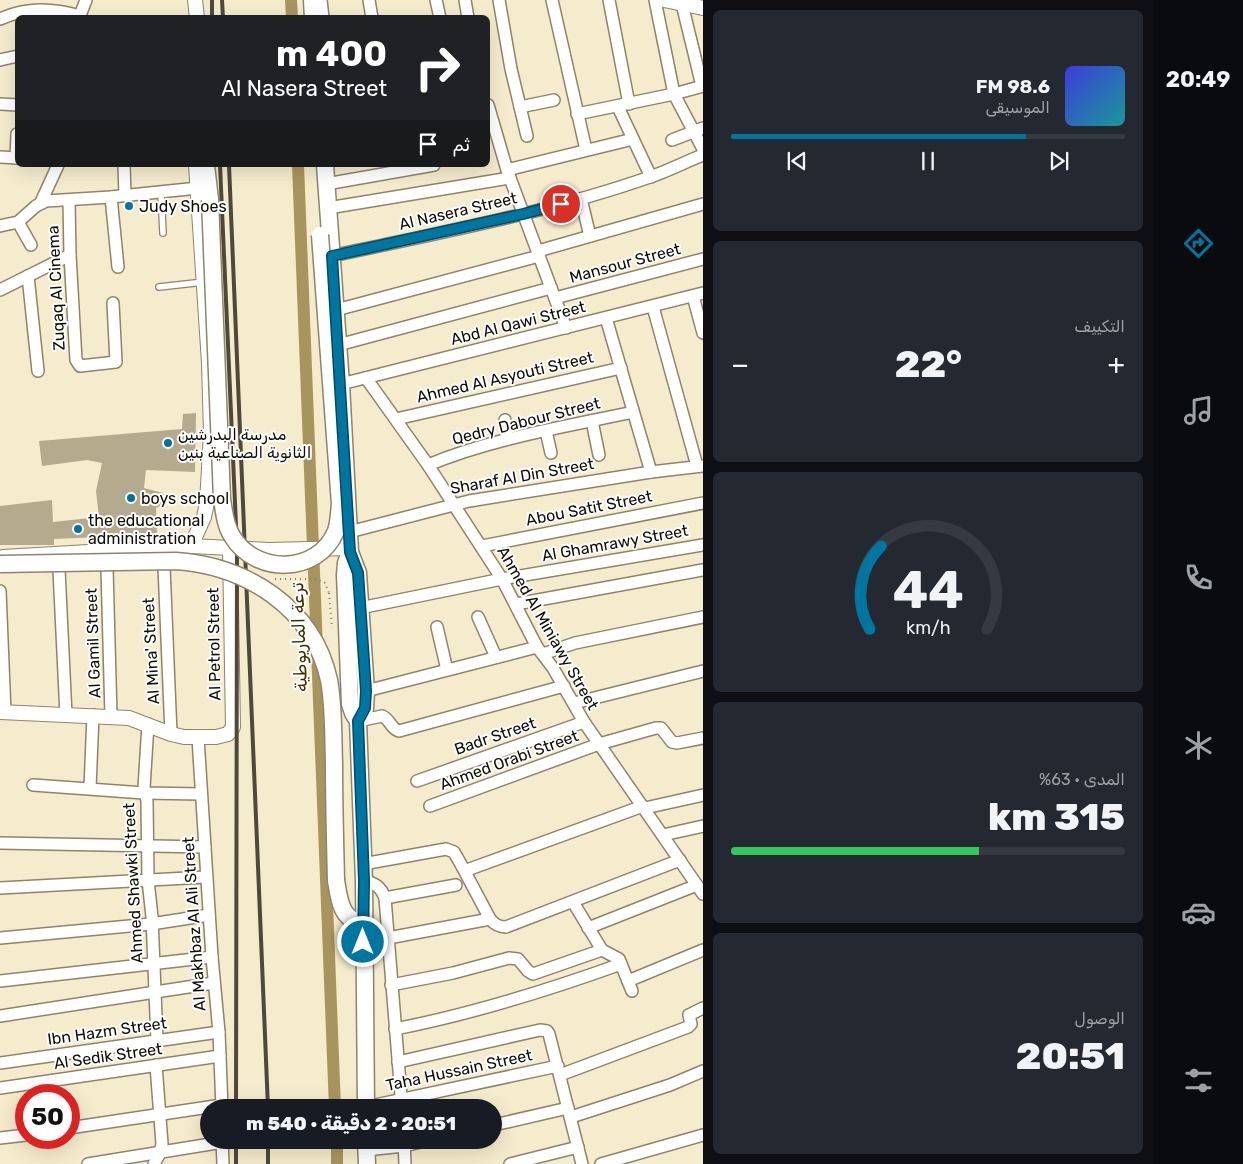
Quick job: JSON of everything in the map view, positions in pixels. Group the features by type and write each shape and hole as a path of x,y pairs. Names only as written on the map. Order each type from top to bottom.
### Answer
{"main road":[{"path":"312,0 314,15"},
{"path":"206,167 210,200 224,517 230,534 247,554 259,561 285,566 298,564 310,559 321,551 330,542 339,519 340,504 318,210 326,184"},
{"path":"325,167 341,384 350,544 357,568 366,691 365,708 358,721"},
{"path":"350,544 344,575 351,709 358,721 364,881 366,1099"},
{"path":"0,564 195,562 214,566 249,579 284,604 302,623 312,639 328,679 332,705 336,880 339,898 347,916 354,922 363,923"}],"street":[{"path":"80,15 86,0"},
{"path":"195,0 197,15"},
{"path":"321,0 323,15"},
{"path":"369,0 372,15"},
{"path":"436,0 439,15"},
{"path":"465,0 468,15"},
{"path":"498,0 511,69 527,136"},
{"path":"552,0 586,150"},
{"path":"610,0 623,105 633,139 651,177"},
{"path":"655,0 674,94 698,130 703,150"},
{"path":"664,0 703,8"},
{"path":"578,114 674,94 702,86 682,4"},
{"path":"0,19 28,10 45,9 75,15"},
{"path":"0,60 15,57"},
{"path":"520,107 554,100"},
{"path":"0,104 15,105"},
{"path":"490,111 509,174 566,328"},
{"path":"672,140 698,130"},
{"path":"328,208 509,174 586,150 633,139"},
{"name":"Al Nasera Street","path":"332,256 523,214 580,199 651,177 703,155"},
{"path":"0,157 15,158"},
{"path":"0,226 18,222 41,202 57,167"},
{"path":"124,167 125,196"},
{"path":"191,546 204,517 209,488 211,433 196,167"},
{"path":"330,167 326,184 423,167"},
{"path":"41,202 161,193 198,188"},
{"path":"112,197 118,267"},
{"path":"580,199 590,236"},
{"name":"Zuqaq Al Cinema","path":"69,201 76,360 80,366 116,362 113,303"},
{"path":"336,310 538,254 590,236 703,204"},
{"path":"18,222 31,245"},
{"path":"0,290 70,255"},
{"name":"Mansour Street","path":"338,345 552,293 703,259"},
{"path":"28,276 38,371"},
{"path":"698,294 703,333"},
{"name":"Abd Al Qawi Street","path":"341,384 653,307 698,294"},
{"path":"653,307 700,466"},
{"path":"606,318 651,472"},
{"name":"Ahmed Al Asyouti Street","path":"396,419 621,368"},
{"name":"Ahmed Al Miniawy Street","path":"366,378 482,546 540,650 553,668 584,722 697,885"},
{"name":"Qedry Dabour Street","path":"428,466 463,452 508,439 633,412"},
{"path":"505,420 508,439"},
{"path":"592,421 599,455"},
{"path":"546,431 551,452"},
{"name":"Sharaf Al Din Street","path":"0,557 191,546 269,550 328,548 350,544 454,504 651,472 700,466"},
{"name":"Abou Satit Street","path":"482,546 703,503"},
{"name":"Al Ghamrawy Street","path":"360,608 502,579 703,545"},
{"name":"Al Petrol Street","path":"198,738 224,736 233,727 230,548"},
{"path":"0,572 230,564"},
{"name":"Al Mina' Street","path":"164,567 171,734"},
{"name":"Al Gamil Street","path":"107,569 111,716"},
{"path":"59,570 66,715"},
{"path":"516,604 703,570"},
{"path":"0,591 2,712 129,718 171,734 198,738"},
{"path":"478,617 496,657"},
{"path":"366,691 496,657 703,617"},
{"path":"437,627 446,670"},
{"path":"574,703 703,671"},
{"path":"358,721 382,716 387,718 394,729 399,731 564,686"},
{"path":"90,788 92,715"},
{"name":"Badr Street","path":"417,781 584,722"},
{"name":"Ahmed Shawki Street","path":"148,724 144,793 147,801 148,880 157,1040"},
{"name":"Ahmed Orabi Street","path":"430,806 599,744 658,728 664,730 672,742 677,743 703,738"},
{"name":"Al Makhbaz Al Ali Street","path":"198,738 206,877 219,1032 222,1099"},
{"path":"33,785 144,793 201,794"},
{"path":"464,870 644,807 703,795"},
{"path":"663,835 703,826"},
{"path":"0,843 205,846"},
{"path":"363,864 446,849 454,852 490,919 494,924 506,927 680,860"},
{"path":"588,928 697,885 703,873"},
{"path":"0,888 206,877"},
{"path":"364,881 374,883 380,888 384,898 402,1099"},
{"path":"384,898 456,885"},
{"path":"573,902 602,950 619,959 630,986 703,950"},
{"path":"0,938 151,924 209,915"},
{"path":"388,938 490,919"},
{"path":"391,985 453,973 509,958 518,959 533,974 602,950"},
{"path":"0,981 212,957"},
{"path":"395,1030 521,999 621,964"},
{"path":"0,1016 214,983"},
{"name":"Taha Hussain Street","path":"425,1099 559,1070 688,1027 691,1024 690,1014 703,1008"},
{"path":"398,1062 540,1030 547,1031 550,1034 582,1164"},
{"name":"Ibn Hazm Street","path":"0,1063 219,1032"},
{"name":"Al Sedik Street","path":"0,1088 220,1056"},
{"path":"154,1164 162,1144 156,1065"},
{"path":"502,1124 569,1113 670,1085 703,1071"},
{"path":"80,1126 200,1109"},
{"path":"0,1138 15,1136"},
{"path":"601,1164 703,1136"},
{"path":"88,1164 200,1145"},
{"path":"510,1164 578,1147"},
{"path":"222,1149 223,1164"},
{"path":"404,1149 405,1164"}],"lane":[{"path":"161,193 163,233"},
{"path":"159,287 204,282"}],"building":[{"path":"196,413 195,472 146,470 144,488 163,493 167,503 156,508 157,533 54,539 54,545 0,545 0,506 52,500 53,522 99,517 96,491 102,463 87,460 42,466 39,441 182,429 183,414"}],"waterway":[{"name":"ترعة الماريوطية","path":"291,0 292,15"},
{"name":"ترعة الماريوطية","path":"298,167 335,1099"},
{"name":"ترعة الماريوطية","path":"337,1149 337,1164"}],"railway":[{"path":"212,0 212,15"},
{"path":"222,0 223,15"},
{"path":"220,167 237,548 236,1099"},
{"path":"229,167 268,1099"},
{"path":"236,1149 236,1164"},
{"path":"268,1149 268,1164"}],"place":[{"name":"Judy Shoes","path":"129,206"},
{"name":"مدرسة البدرشين الثانوية الصناعية بنين","path":"168,443"},
{"name":"boys school","path":"131,498"},
{"name":"the educational administration","path":"78,529"}],"route":[{"path":"363,942 364,881 358,721 364,713 366,691 358,573 350,552 332,256 561,204"}]}
